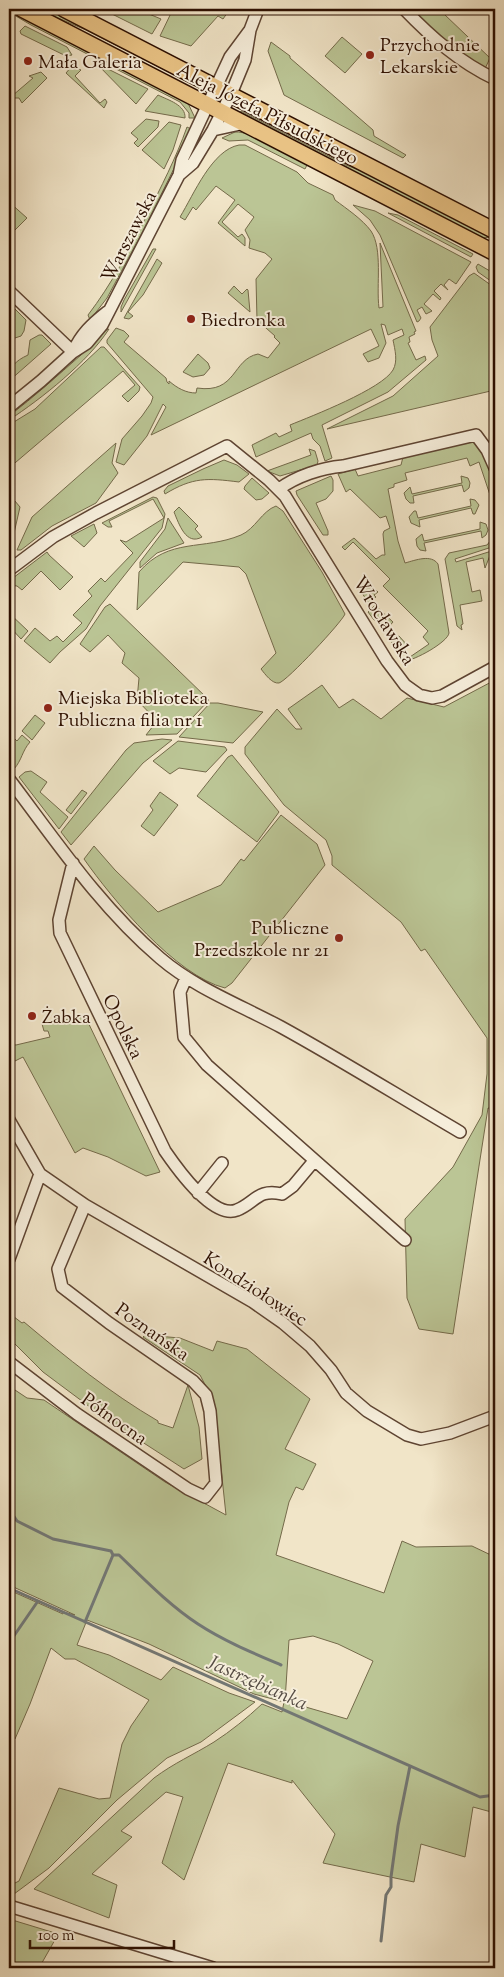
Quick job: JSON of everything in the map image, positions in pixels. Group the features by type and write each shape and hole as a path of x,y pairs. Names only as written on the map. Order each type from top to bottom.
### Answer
{"main road":[{"name":"Aleja Józefa Piłsudskiego","path":"22,9 495,253"},
{"name":"Aleja Józefa Piłsudskiego","path":"64,9 495,231"}],"street":[{"path":"224,91 245,60 250,30 258,9"},
{"path":"404,9 444,48 483,73 495,78"},
{"path":"224,91 225,70 230,57 250,30"},
{"path":"202,79 225,70"},
{"name":"Warszawska","path":"9,406 42,381 73,352 79,339 90,325 108,311 126,280 179,176 182,160 224,91"},
{"name":"Warszawska","path":"179,176 193,163 212,130 215,108"},
{"path":"212,130 245,123"},
{"path":"9,291 73,352"},
{"path":"279,489 286,484 324,468 343,466 476,435 487,450 495,468"},
{"name":"Wrocławska","path":"9,570 52,537 227,446 279,489 310,534 387,661 405,685 419,695 432,698 442,696 495,667"},
{"path":"9,779 73,863 123,924 161,959 186,978 282,1028 460,1132"},
{"name":"Opolska","path":"73,863 58,920 60,934 165,1151 198,1194 223,1210 235,1211 260,1194 273,1192 282,1194 293,1186 314,1161"},
{"path":"186,978 180,992 184,1037 207,1065 405,1240"},
{"path":"9,1120 40,1174 9,1259"},
{"path":"198,1194 222,1163"},
{"name":"Kondziołowiec","path":"40,1174 85,1205 253,1302 283,1323 323,1359 346,1393 354,1401 407,1435 421,1439 440,1435 495,1416"},
{"name":"Poznańska","path":"85,1205 58,1269 62,1287 109,1323 193,1381 206,1395 210,1411 216,1483 205,1497"},
{"name":"Północna","path":"9,1362 77,1414 142,1459 205,1497"},
{"path":"9,1906 213,1968"}],"green space":[{"path":"9,9 186,99 195,118 189,118 189,113 180,102 31,25 9,12"},
{"path":"37,9 52,9 203,86 202,89 86,30"},
{"path":"102,9 137,9 161,19 152,34"},
{"path":"173,9 230,9 223,19 218,16 191,46 160,36"},
{"path":"404,9 445,9 444,14 490,58 483,73"},
{"path":"25,26 67,47 72,55 66,56 21,34 20,31"},
{"path":"342,37 362,54 345,73 325,56"},
{"path":"271,42 290,56 373,130 374,136 406,155 403,158 284,95 268,51"},
{"path":"96,63 148,89 136,104"},
{"path":"72,66 81,70 75,76 100,103 105,99 107,102 104,108 66,73"},
{"path":"41,72 47,78 22,103 19,98 11,98 9,96 9,92 12,96 33,78 29,76"},
{"path":"158,95 180,106 185,113 185,118 145,111"},
{"path":"241,111 346,165 395,184 492,237 481,238 240,113"},
{"path":"146,119 159,121 158,127 138,147 134,143 138,139 131,133"},
{"path":"169,122 181,125 173,150 164,169 142,150"},
{"path":"187,127 193,130 143,231 107,298 90,320 88,315 112,280 133,242 168,172"},
{"path":"235,132 261,139 282,149 307,165 305,169 248,140 229,141 222,138"},
{"path":"239,145 245,145 297,172 308,183 333,195 335,200 354,214 371,231 377,247 379,308 383,307 380,243 416,331 414,332 415,334 409,337 410,342 408,343 416,360 425,356 426,360 388,392 322,425 332,458 325,461 320,446 313,439 311,433 256,457 252,445 276,433 279,437 292,431 290,425 346,401 386,377 393,370 395,363 396,355 393,340 404,335 402,329 388,335 385,325 381,324 386,343 379,358 368,362 363,354 379,346 371,329 151,435 166,407 163,404 147,436 124,465 116,462 122,439 142,416 153,397 107,343 107,340 116,328 124,331 129,336 124,342 166,378 169,384 169,381 182,390 192,393 196,393 197,388 220,386 233,375 243,362 258,354 268,358 280,343 257,320 256,279 272,259 265,253 249,248 250,240 245,230 254,217 238,204 222,222 238,237 242,234 245,238 245,246 218,223 235,200 216,186 196,210 193,207 185,220 180,217 212,164 220,155"},
{"path":"9,202 27,218 9,236"},
{"path":"353,205 375,211 471,262 456,284 449,279 444,285 448,290 441,284 434,291 441,298 440,300 433,294 424,304 432,311 426,314 422,307 417,310 421,318 419,321 417,322 380,235 370,220"},
{"path":"388,213 398,215 473,254 471,257"},
{"path":"153,249 156,249 121,312 124,300"},
{"path":"157,259 162,263 143,295 128,312 133,316 129,319 124,318"},
{"path":"478,264 495,274 495,284 478,272 476,267"},
{"path":"474,273 495,288 495,390 327,429 393,396 438,356 432,340 430,327 469,276"},
{"path":"234,286 242,294 248,290 250,312 228,293"},
{"path":"9,303 26,320 21,336 9,340"},
{"path":"109,329 77,367 35,402 9,420 9,416 81,355 101,333"},
{"path":"42,335 51,344 9,381 10,372 14,365 28,355 30,340"},
{"path":"101,347 104,347 140,387 139,391 128,402 122,396 135,385 123,371 9,468 9,425 35,409"},
{"path":"198,354 208,363 210,368 204,375 193,377 183,372"},
{"path":"470,442 481,448 491,469 495,485 495,491 492,492 495,500 495,510 479,462 470,466 467,458 405,473 407,480 394,484 394,487 388,489 398,541 405,563 427,558 438,564 449,633 443,641 430,650 415,658 404,661 429,644 423,637 428,631 383,586 390,579 353,542 345,550 342,547 354,538 376,559 385,555 383,534 384,531 390,528 386,516 380,518 350,489 346,492 338,474 355,469 358,476 401,465 403,457"},
{"path":"116,443 112,463 118,473 96,503 52,526 21,550 17,550 32,517"},
{"path":"309,449 315,451 318,461 317,465 280,476 267,471 311,455"},
{"path":"224,460 237,465 249,474 239,482 200,480 184,484 165,494 164,491 168,486"},
{"path":"331,476 333,491 326,499 316,503 328,531 328,535 323,535 296,491"},
{"path":"461,476 468,478 470,483 469,488 464,492 462,485 413,496 414,503 410,503 406,499 404,493 410,487 412,494 462,483"},
{"path":"252,478 269,493 262,499 256,500 244,489"},
{"path":"9,494 20,507 9,555"},
{"path":"153,497 157,498 165,514 162,528 100,606 86,629 50,663 24,641 35,628 50,641 57,636 63,642 82,623 73,615 92,596 88,591 101,578 105,582 133,553 120,540 126,542 164,518 153,499 109,521 112,527 102,523"},
{"path":"470,499 475,500 479,505 475,514 473,514 471,508 419,520 420,527 411,523 409,517 414,511 416,511 418,518 471,506"},
{"path":"276,506 283,511 322,572 345,614 314,651 279,683 271,680 261,669 276,653 246,574 239,567 183,562 137,610 139,572 150,561 174,549 213,543 241,535 250,529 271,508"},
{"path":"179,507 198,526 195,529 202,537 192,539 187,536 174,512"},
{"path":"168,518 184,543 157,553 140,568 140,562 165,529"},
{"path":"480,522 486,524 488,530 482,538 481,531 424,543 426,551 420,550 417,546 416,539 422,534 424,541 480,529"},
{"path":"94,524 97,533 84,547 71,536"},
{"path":"495,535 495,546 455,559 456,562 495,550 491,553 485,568 483,558 466,562 472,592 480,590 482,601 460,605 462,630 457,626 445,559 449,553 487,545"},
{"path":"47,552 73,577 60,590 41,571 22,590 17,586 9,585 9,581"},
{"path":"369,583 378,592 374,595 376,597 368,603 361,591"},
{"path":"110,604 209,700 177,734 146,735 157,721 137,700 139,678 122,663 125,653 108,635 90,652 80,644 105,607"},
{"path":"375,605 393,622 385,631 377,619 374,620 368,612"},
{"path":"9,613 28,631 21,639 9,626"},
{"path":"399,636 408,646 400,654 390,640"},
{"path":"495,680 495,1109 488,1108 453,1334 419,1329 407,1298 405,1219 453,1167 482,1115 487,1074 487,1038 425,949 421,951 401,922 332,865 332,856 326,840 284,805 245,754 245,747 277,709 296,729 302,729 288,709 322,685 339,708 353,699 381,719 407,698 444,707"},
{"path":"210,703 263,712 233,743 179,737"},
{"path":"35,715 45,723 32,740 22,731"},
{"path":"9,733 17,741 22,735 30,742 14,769 9,762"},
{"path":"162,739 172,740 143,763 71,845 61,832 126,750 134,743"},
{"path":"178,741 225,747 227,750 206,772 179,768 170,774 153,761"},
{"path":"232,755 279,812 257,842 197,796 228,757"},
{"path":"31,771 47,782 40,792 68,817 59,829 19,777 25,772"},
{"path":"82,790 87,793 71,814 66,810"},
{"path":"160,792 178,805 154,836 141,826 153,810 150,806"},
{"path":"281,815 317,844 325,865 232,983 225,988 206,981 166,952 128,914 84,859 94,846 115,870 158,912 221,885 241,859 244,861"},
{"path":"85,1016 160,1172 146,1176 108,1157 83,1148 75,1153 23,1057 9,1064 10,1044 16,1045 50,1037 48,1031 44,1031 42,1024"},
{"path":"9,1313 22,1323 24,1322 106,1387 158,1421 158,1423 173,1428 188,1385 199,1427 202,1459 184,1469 102,1416 43,1372 9,1338"},
{"path":"145,1335 180,1338 213,1351 217,1341 247,1349 310,1399 285,1449 316,1464 303,1490 296,1487 289,1502 276,1555 384,1593 402,1541 416,1547 472,1546 495,1557 495,1813 473,1807 465,1857 421,1844 414,1882 323,1863 335,1834 292,1780 292,1783 228,1763 184,1880 162,1863 183,1797 166,1792 121,1831 132,1837 92,1874 117,1885 109,1918 34,1889 154,1778 220,1738 262,1704 282,1712 284,1702 254,1694 149,1644 87,1620 77,1645 109,1655 161,1680 173,1667 229,1693 255,1702 201,1742 167,1758 117,1800 49,1868 9,1896 9,1886 19,1881 59,1788 99,1799 110,1798 122,1744 131,1726 149,1700 75,1659 65,1659 51,1648 15,1739 9,1736 9,1590 63,1614 63,1612 75,1615 9,1585 9,1386 27,1398 44,1400 165,1482 226,1515 214,1402 200,1375 143,1337","holes":["313,1636 338,1644 373,1661 347,1719 285,1701 289,1640"]},
{"path":"9,1919 55,1933 56,1938 39,1968 9,1968"}],"waterway":[{"path":"9,1513 17,1521 53,1539 111,1551 113,1555 119,1555 187,1617 228,1641 281,1665"},
{"path":"85,1622 113,1555"},
{"name":"Jastrzębianka","path":"9,1588 480,1797 495,1795"},
{"path":"9,1643 38,1601"},
{"path":"381,1941 386,1895 391,1887 398,1826 410,1766"}],"place":[{"name":"Przychodnie Lekarskie","path":"370,55"},
{"name":"Mała Galeria","path":"28,61"},
{"name":"Biedronka","path":"191,319"},
{"name":"Miejska Biblioteka Publiczna filia nr 1","path":"48,708"},
{"name":"Publiczne Przedszkole nr 21","path":"339,938"},
{"name":"Żabka","path":"32,1016"}]}
